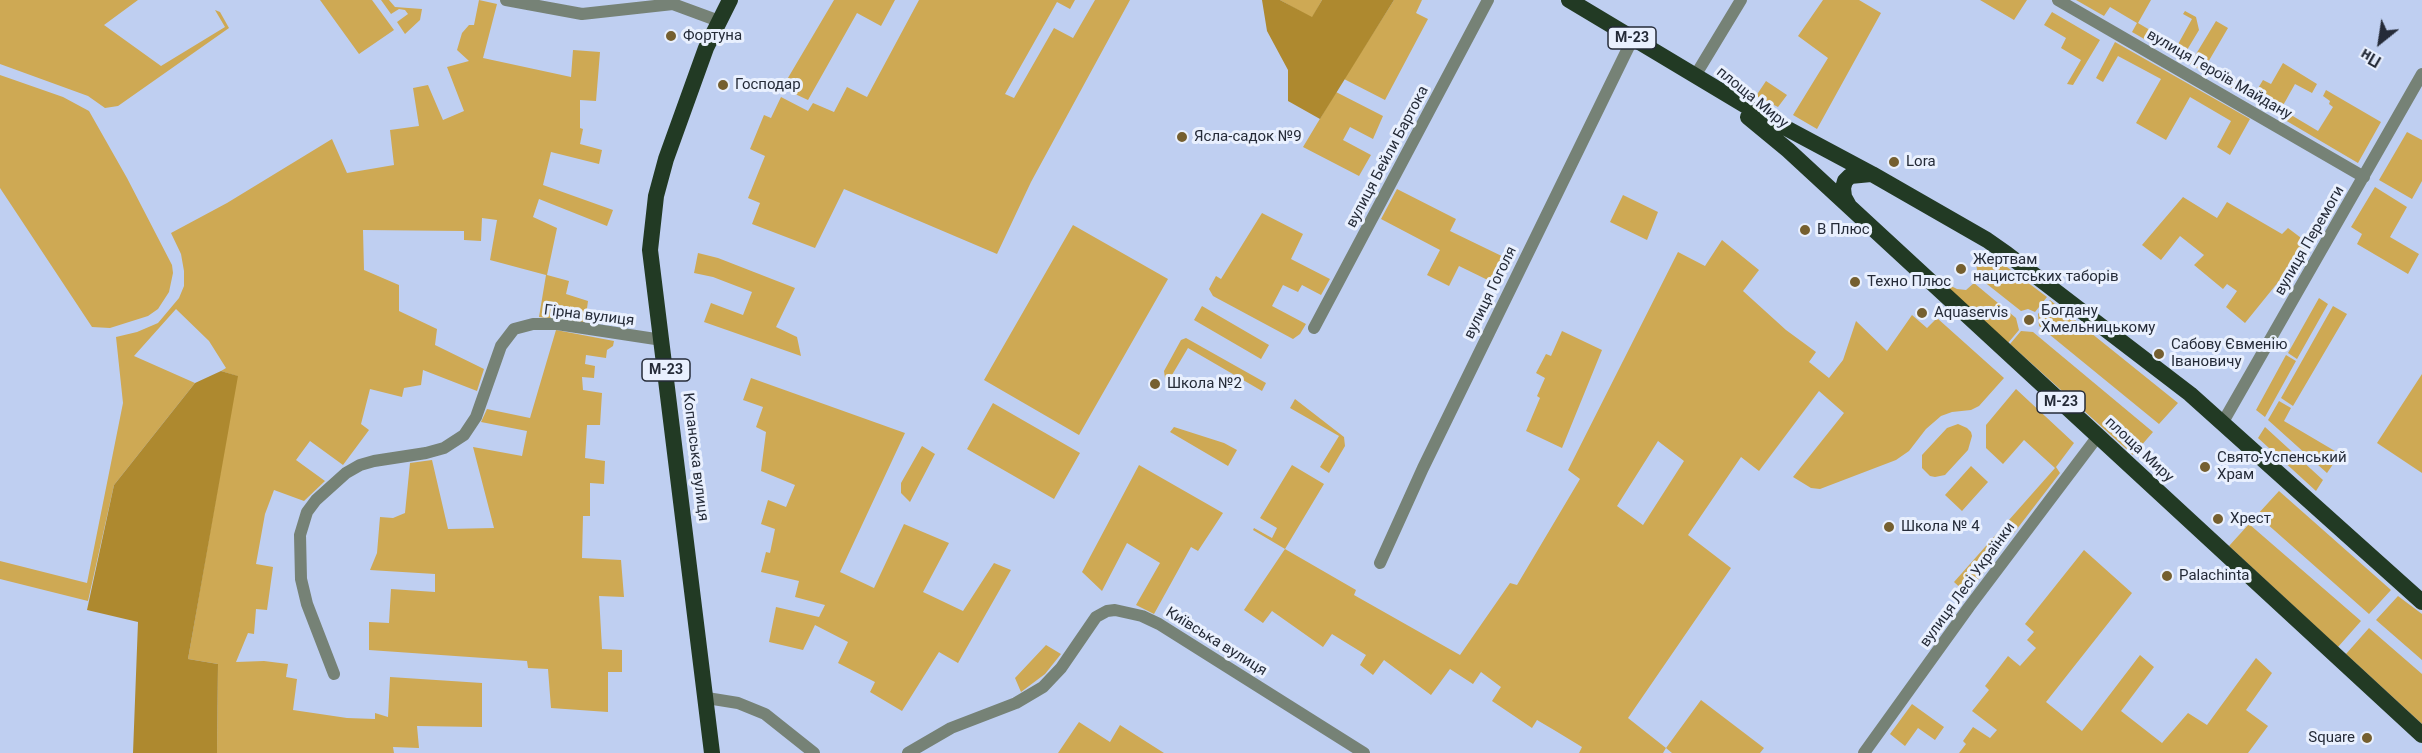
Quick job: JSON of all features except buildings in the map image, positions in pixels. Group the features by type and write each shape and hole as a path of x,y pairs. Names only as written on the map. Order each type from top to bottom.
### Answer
{"highway":[{"name":"Копанська вулиця","path":"712,753 650,250 656,196 689,92 730,0"},
{"name":"М-23","path":"1569,0 1695,76"},
{"name":"площа Миру","path":"1695,76 1756,112 1872,174 1987,240 2007,254 2102,325 2223,422 2422,602"},
{"name":"площа Миру","path":"1695,76 1759,125 2422,735"},
{"path":"1853,212 1844,197 1845,181 1850,176 1872,174"}],"street":[{"path":"506,0 582,15 673,4 719,21"},
{"name":"вулиця Бейли Бартока","path":"1314,328 1488,0"},
{"path":"1695,76 1741,0"},
{"name":"вулиця Героїв Майдану","path":"2058,0 2364,177"},
{"name":"вулиця Гоголя","path":"1380,563 1423,468 1633,38"},
{"name":"вулиця Перемоги","path":"2223,422 2422,74"},
{"name":"Гірна вулиця","path":"334,674 303,591 300,561 302,523 311,506 330,486 360,465 444,448 464,435 477,417 501,346 514,329 533,324 557,324 662,340"},
{"name":"вулиця Лесі Українки","path":"1864,753 1969,607 2098,436"},
{"name":"Київська вулиця","path":"908,753 951,728 1016,703 1043,687 1061,668 1096,617 1107,611 1115,610 1142,616 1159,624 1364,753"},
{"path":"707,698 738,702 759,711 814,753"}],"shaded area":[{"path":"0,0 138,0 104,25 161,66 225,27 215,10 220,12 229,28 118,106 105,108 88,96 0,64"},
{"path":"320,0 372,0 394,30 359,54"},
{"path":"381,0 389,0 395,7 422,9 420,20 405,34 397,22 408,14 405,10 399,9 391,14"},
{"path":"479,0 497,4 483,58 571,77 573,50 600,52 596,101 580,100 580,128 583,129 580,144 602,150 599,164 551,152 543,185 613,210 607,226 539,199 533,217 557,228 547,275 569,281 566,294 588,301 585,323 539,317 546,275 490,260 497,220 482,218 481,241 464,240 464,231 363,230 364,270 399,285 399,311 437,329 435,345 484,369 477,391 423,370 421,385 404,388 402,397 370,389 361,424 369,430 343,465 310,441 296,460 325,481 304,501 274,490 265,514 256,564 273,567 267,610 256,609 254,634 248,633 236,662 264,661 288,664 286,677 297,679 293,710 347,718 375,719 375,713 388,717 390,677 482,683 482,727 417,726 419,748 393,747 394,753 217,753 218,664 188,659 237,376 221,371 226,368 209,341 176,309 134,356 195,383 114,485 88,601 0,579 0,561 87,583 123,403 116,337 137,332 158,323 179,298 184,286 184,271 181,254 171,233 227,203 332,139 347,173 394,165 390,130 419,126 413,88 428,85 443,120 464,111 447,67 469,61 457,50 462,33 469,25 474,25"},
{"path":"834,0 895,0 881,26 857,13 808,100 782,88"},
{"path":"919,0 1075,0 1070,9 1057,2 1005,94 1014,98 1054,28 1073,38 1095,0 1130,0 1031,182 997,254 844,189 815,248 752,224 760,203 748,198 765,156 750,149 764,115 771,118 781,97 808,111 813,103 834,112 847,87 867,97"},
{"path":"1262,0 1280,0 1312,17 1322,0 1394,0 1320,119 1288,101 1288,70 1267,31"},
{"path":"1280,0 1322,0 1312,18"},
{"path":"1394,0 1422,0 1416,13 1428,19 1385,100 1344,79"},
{"path":"1823,0 1859,0 1881,13 1817,129 1793,115 1828,58 1798,36"},
{"path":"1980,0 2027,0 2014,20"},
{"path":"2076,0 2151,0 2138,23 2177,46 2192,19 2183,14 2185,11 2196,17 2199,30 2181,60 2132,32 2137,23 2110,7 2104,16"},
{"path":"2052,12 2100,40 2073,85 2067,84 2081,60 2061,48 2066,38 2044,25"},
{"path":"2216,21 2228,28 2207,64 2241,84 2237,91 2190,64"},
{"path":"2115,42 2250,119 2230,155 2217,147 2231,121 2190,97 2166,140 2136,123 2161,79 2118,56 2103,82 2096,78"},
{"path":"2283,63 2317,84 2312,93 2295,84 2281,109 2318,131 2333,107 2329,104 2330,101 2323,96 2326,90 2381,122 2358,163 2251,100 2263,80 2271,84"},
{"path":"0,75 63,97 89,111 172,265 173,273 169,292 158,309 148,316 110,328 92,327 0,188"},
{"path":"1766,81 1787,95 1778,107 1756,96"},
{"path":"1336,92 1383,116 1373,139 1350,127 1343,140 1371,155 1359,176 1303,147"},
{"path":"2407,132 2422,140 2422,181 2412,199 2379,180"},
{"path":"2375,187 2407,207 2390,237 2419,254 2408,274 2357,244 2362,234 2351,227"},
{"path":"1397,189 1456,219 1450,231 1512,261 1500,286 1459,266 1449,286 1427,275 1440,250 1381,219"},
{"path":"1623,195 1658,212 1647,240 1610,222"},
{"path":"2183,197 2217,218 2227,202 2282,234 2288,228 2309,244 2245,323 2226,307 2237,291 2227,284 2223,289 2194,265 2204,255 2180,236 2161,260 2142,245"},
{"path":"1262,213 1303,234 1291,259 1330,279 1321,295 1302,285 1298,292 1283,285 1272,306 1306,324 1300,334 1293,339 1213,296 1209,289 1216,276 1221,279"},
{"path":"1073,225 1168,279 1079,435 984,380"},
{"path":"1722,240 1759,270 1743,291 1786,330 1816,352 1809,362 1829,378 1843,360 1856,321 1887,351 1912,315 1927,328 1937,318 2004,378 1979,406 1971,410 1941,416 1926,429 1909,451 1896,460 1820,489 1811,488 1793,477 1844,413 1819,391 1759,471 1741,457 1688,535 1731,568 1628,718 1666,748 1663,753 1579,753 1582,747 1554,730 1537,720 1532,728 1492,701 1501,687 1481,672 1473,684 1450,669 1431,695 1384,660 1373,675 1360,665 1366,655 1332,634 1323,647 1272,611 1263,623 1244,610 1285,549 1356,590 1354,595 1460,655 1510,583 1517,585 1580,479 1568,470 1678,252 1705,266","holes":["1658,441 1684,461 1643,525 1617,506"]},
{"path":"1987,252 2047,297 2035,312 2028,309 2021,311 1978,277 1976,263"},
{"path":"698,253 718,258 795,288 776,327 797,337 801,356 704,322 711,303 743,315 752,292 713,277 694,273"},
{"path":"1974,283 2016,318 2019,330 2008,343 1947,287 1949,285 1966,290"},
{"path":"2319,298 2328,304 2297,359 2288,353"},
{"path":"2050,300 2178,403 2159,424 2039,326 2038,314"},
{"path":"1202,306 1269,345 1261,359 1194,320"},
{"path":"2333,306 2347,314 2293,406 2281,398"},
{"path":"556,330 614,341 613,346 607,350 606,358 586,355 585,364 595,366 594,378 582,377 583,390 602,393 600,425 587,425 585,458 605,461 604,484 590,483 590,516 583,516 582,558 621,560 624,597 599,596 602,649 622,650 622,672 608,672 608,712 551,708 548,669 528,668 527,661 369,650 369,622 389,623 391,589 435,592 435,574 370,570 377,553 380,517 393,518 405,513 410,463 432,460 448,529 494,528 473,447 522,456 527,431 481,422 487,409 530,418"},
{"path":"1562,331 1602,350 1562,448 1526,431 1540,398 1537,396 1545,378 1536,373 1546,354 1551,356"},
{"path":"2021,331 2033,332 2153,432 2133,455 2010,344"},
{"path":"1186,338 1266,383 1262,391 1188,348 1169,380 1165,378 1164,371 1181,340"},
{"path":"2286,355 2296,361 2265,417 2256,410"},
{"path":"221,371 238,376 188,659 218,664 217,753 133,753 138,622 87,610 114,485 195,383"},
{"path":"2422,374 2422,473 2377,443"},
{"path":"751,378 905,433 840,572 874,588 904,524 949,543 923,592 963,611 994,563 1011,570 958,663 939,652 902,711 870,692 875,682 838,663 848,642 815,625 803,650 769,642 776,607 819,617 825,605 795,597 799,581 761,572 766,552 770,553 775,529 761,524 768,500 786,507 795,485 761,471 766,432 756,427 763,407 743,400"},
{"path":"2016,389 2074,443 2056,467 2060,473 1967,594 1954,582 2055,468 2024,440 2003,464 1986,448 1986,425"},
{"path":"1295,399 1344,437 1345,446 1329,473 1320,467 1339,436 1290,408"},
{"path":"2279,401 2291,408 2284,421 2340,454 2327,473 2268,420"},
{"path":"993,403 1080,453 1054,499 967,449"},
{"path":"1958,424 1971,432 1968,450 1945,475 1930,476 1922,468 1922,455 1947,428"},
{"path":"1174,427 1224,443 1237,450 1228,466 1170,432"},
{"path":"2265,427 2323,480 2316,491 2258,438"},
{"path":"922,446 935,454 910,502 901,493 901,483"},
{"path":"1139,465 1223,513 1198,551 1191,547 1154,614 1136,605 1160,563 1127,543 1102,591 1082,572"},
{"path":"1292,465 1324,484 1285,549 1253,530 1254,528 1272,538 1277,528 1260,518"},
{"path":"1971,466 1988,482 1962,511 1945,495"},
{"path":"2279,491 2391,590 2369,614 2257,515"},
{"path":"2249,524 2361,621 2338,647 2229,546"},
{"path":"2084,550 2132,593 2046,702 2082,731 2140,655 2154,667 2121,711 2162,743 2188,713 2207,725 2256,658 2272,673 2246,710 2268,726 2248,753 1959,753 1966,744 1963,741 1973,727 1990,738 1997,730 1972,711 1989,690 1985,686 2008,656 2020,666 2036,648 2027,640 2034,632 2025,624"},
{"path":"2398,596 2422,614 2422,660 2376,620"},
{"path":"2369,628 2422,674 2422,724 2346,654"},
{"path":"1046,645 1061,654 1045,674 1021,692 1015,678"},
{"path":"1701,700 1764,748 1760,753 1672,753 1666,748"},
{"path":"1912,704 1944,727 1935,740 1918,728 1905,746 1890,734"},
{"path":"1079,722 1110,742 1120,725 1164,753 1058,753"}],"place":[{"name":"Фортуна","path":"671,36"},
{"name":"Господар","path":"723,85"},
{"name":"Ясла-садок №9","path":"1182,137"},
{"name":"Lora","path":"1894,162"},
{"name":"В Плюс","path":"1805,230"},
{"name":"Жертвам нацистських таборів","path":"1961,269"},
{"name":"Техно Плюс","path":"1855,282"},
{"name":"Aquaservis","path":"1922,313"},
{"name":"Богдану Хмельницькому","path":"2029,320"},
{"name":"Сабову Євменію Івановичу","path":"2159,354"},
{"name":"Школа №2","path":"1155,384"},
{"name":"Свято-Успенський Храм","path":"2205,467"},
{"name":"Хрест","path":"2218,519"},
{"name":"Школа № 4","path":"1889,527"},
{"name":"Palachinta","path":"2167,576"},
{"name":"Square","path":"2367,738"}]}
